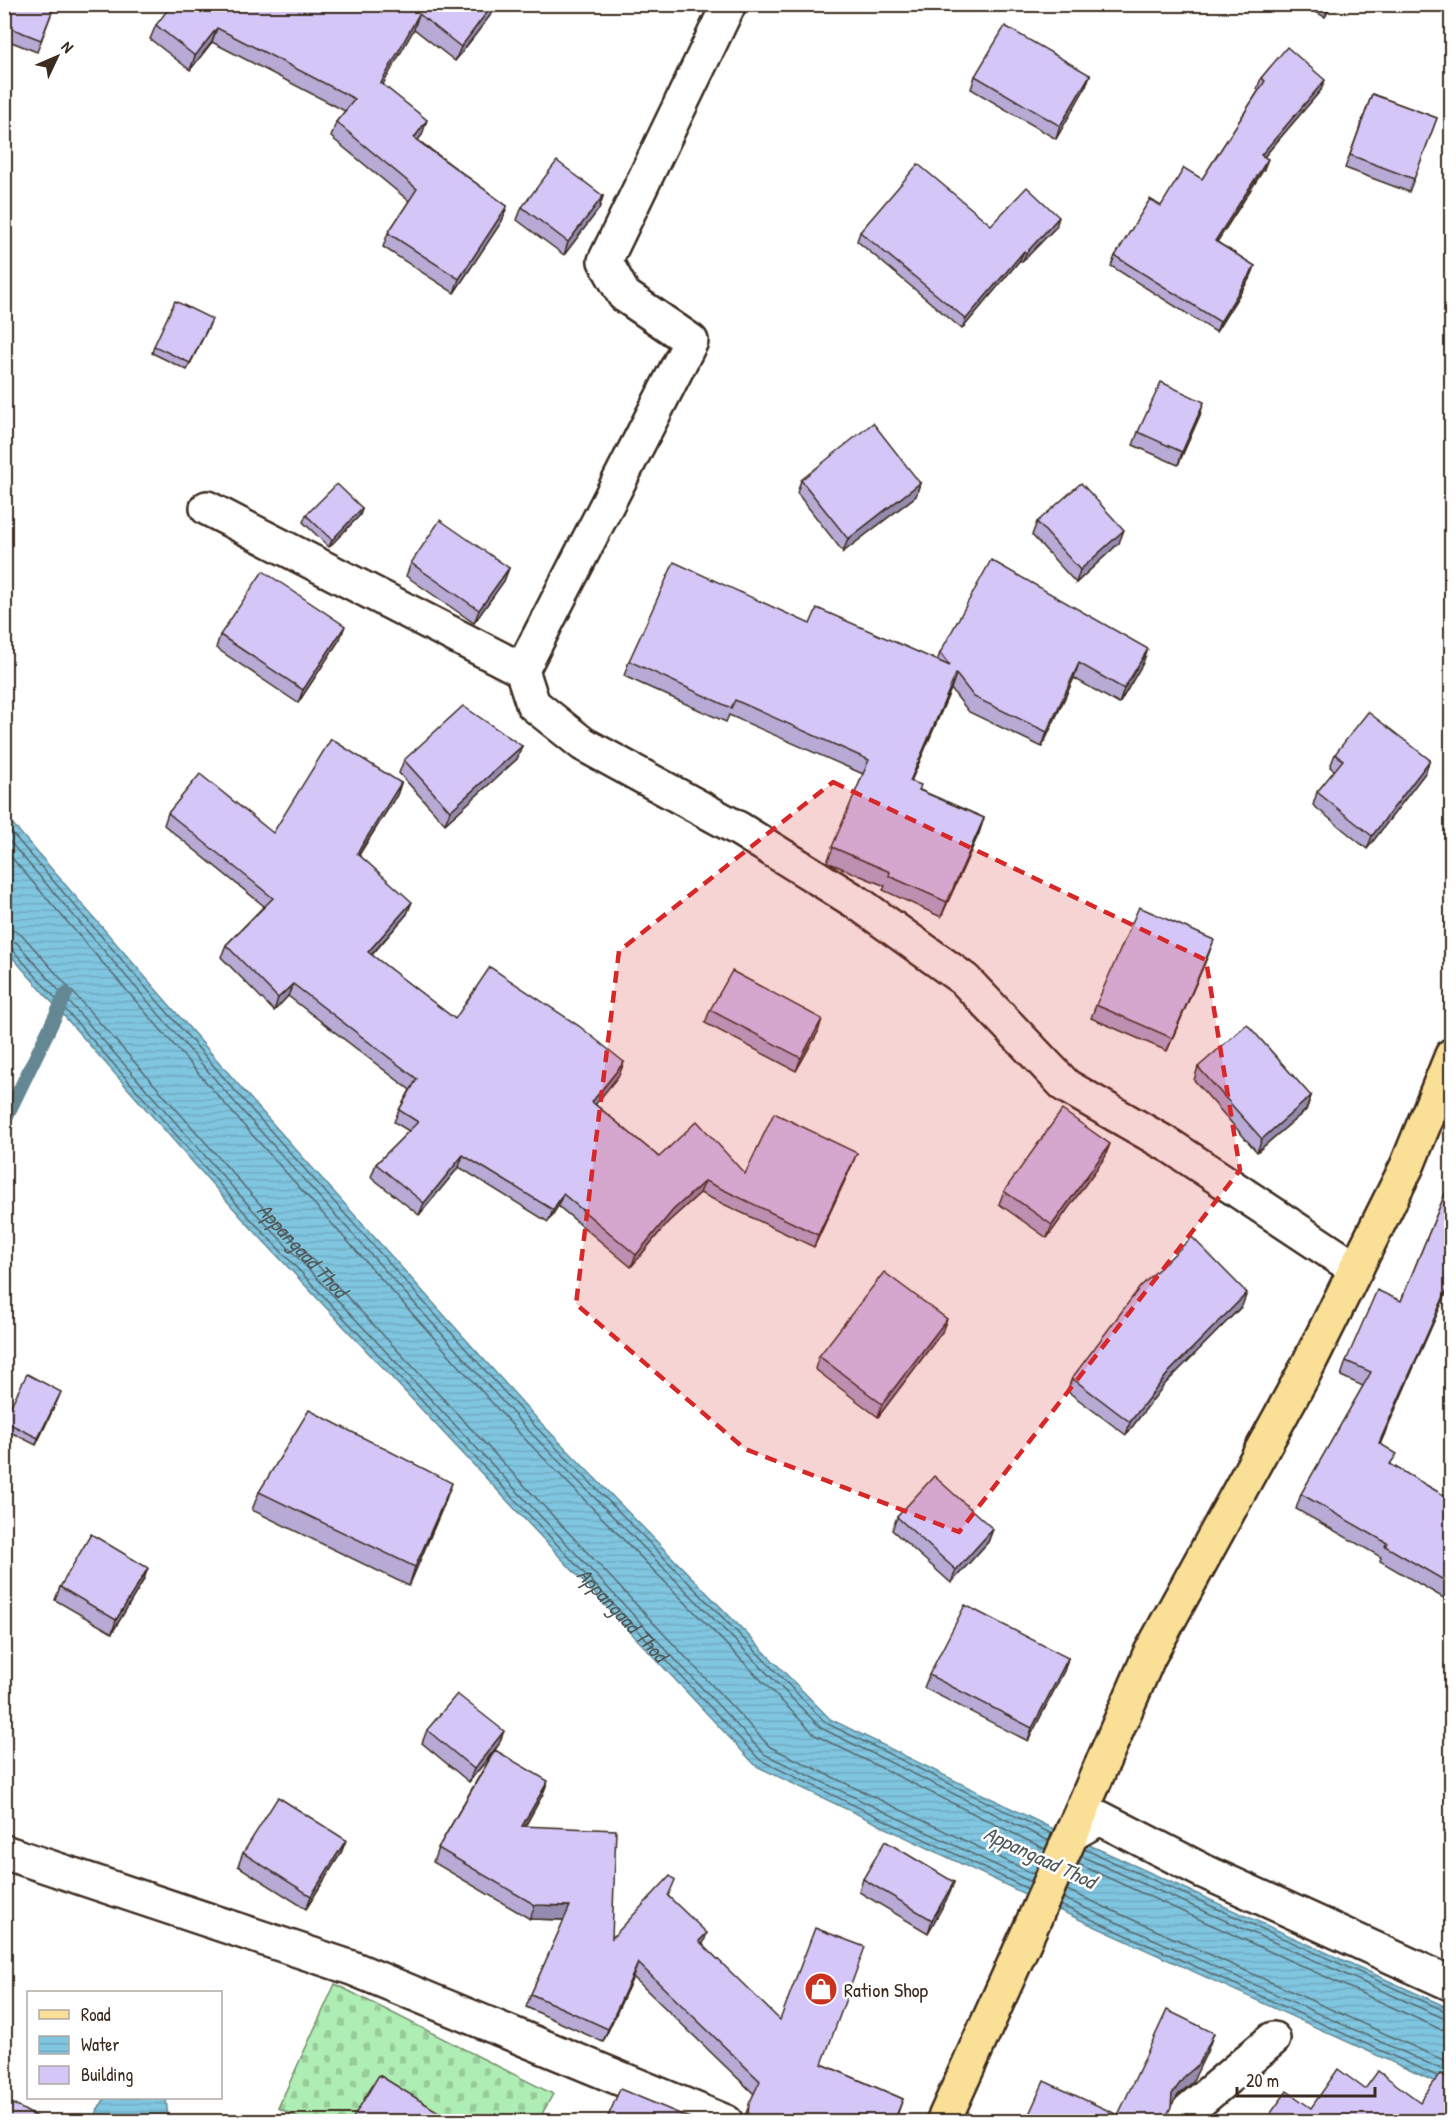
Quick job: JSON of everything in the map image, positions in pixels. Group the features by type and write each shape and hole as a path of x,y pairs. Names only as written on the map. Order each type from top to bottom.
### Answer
{"main road":[{"path":"943,2121 1073,1833 1149,1656 1297,1385 1407,1166 1444,1103 1452,1055"}],"street":[{"path":"522,670 691,341 624,296 605,261 729,4"},
{"path":"207,508 522,670 533,704 582,744 739,829 858,903 965,980 1066,1086 1172,1147 1356,1269"},
{"path":"1073,1833 1100,1818 1203,1871 1452,1984"},
{"path":"4,1852 352,1968 726,2121"},
{"path":"1182,2121 1188,2110 1273,2039"}],"highlighted area":[{"path":"833,782 1206,960 1240,1170 959,1532 745,1449 576,1304 619,951"}],"green space":[{"path":"335,1984 553,2094 538,2121 305,2121 278,2108"}],"water":[{"name":"Appangaad Thod","path":"4,814 256,1105 538,1420 830,1719 1045,1825 1451,2009 1451,2089 1050,1906 756,1766 242,1218 5,949"},
{"path":"104,2099 166,2099 168,2118 166,2121 96,2121 92,2119"}],"building":[{"path":"4,4 55,4 41,40 13,29 4,20"},
{"path":"172,4 493,4 461,47 419,14 381,83 427,120 414,138 507,206 459,279 388,233 417,189 336,122 355,99 217,28 195,56 156,25"},
{"path":"1005,26 1090,75 1060,126 975,76"},
{"path":"1287,47 1325,80 1261,155 1268,159 1215,241 1255,266 1220,322 1115,256 1150,199 1161,206 1184,168 1202,179 1265,81 1261,78"},
{"path":"1372,94 1437,118 1414,179 1350,155"},
{"path":"557,161 603,196 568,242 522,207"},
{"path":"918,164 991,225 1027,187 1059,217 1026,253 1024,251 966,319 860,232"},
{"path":"175,301 212,319 190,363 154,346"},
{"path":"4,351 10,354 4,365"},
{"path":"1161,382 1204,402 1182,452 1138,432"},
{"path":"873,423 920,483 848,539 801,480"},
{"path":"1081,483 1124,530 1080,570 1037,522"},
{"path":"337,484 362,508 332,540 306,515"},
{"path":"440,520 509,568 479,610 411,563"},
{"path":"991,560 1148,649 1124,689 1079,663 1047,732 974,697 956,674 910,781 921,785 919,790 984,818 947,902 889,876 890,872 832,847 869,760 735,700 731,708 629,661 674,562 810,624 817,608 950,666 940,653"},
{"path":"263,571 345,626 303,690 220,635"},
{"path":"463,706 522,746 450,811 404,760"},
{"path":"1368,712 1430,760 1372,836 1317,792 1343,760 1335,754"},
{"path":"331,739 401,783 357,853 412,902 368,952 455,1019 490,967 579,1026 624,1062 592,1102 659,1157 697,1121 745,1174 774,1113 857,1153 818,1235 705,1181 673,1210 636,1255 563,1194 553,1210 463,1155 424,1203 376,1164 418,1122 399,1110 417,1079 293,984 278,998 226,945 273,898 168,813 200,774 273,833"},
{"path":"1139,907 1214,940 1172,1038 1096,1005"},
{"path":"732,971 822,1019 801,1058 710,1010"},
{"path":"1247,1024 1311,1096 1262,1139 1198,1067"},
{"path":"1062,1110 1110,1144 1052,1225 1004,1191"},
{"path":"1452,1177 1452,1278 1379,1443 1397,1454 1390,1464 1452,1500 1452,1585 1385,1546 1387,1543 1301,1494 1371,1372 1346,1361 1377,1290 1401,1301"},
{"path":"1192,1237 1247,1293 1169,1372 1130,1422 1072,1378 1140,1287"},
{"path":"884,1272 947,1319 882,1404 819,1356"},
{"path":"27,1374 61,1392 38,1438 4,1421"},
{"path":"309,1410 452,1483 415,1567 259,1492"},
{"path":"934,1476 993,1529 956,1570 897,1517"},
{"path":"91,1534 148,1568 116,1620 60,1587"},
{"path":"965,1605 1068,1658 1032,1728 929,1675"},
{"path":"457,1694 504,1731 474,1769 427,1730"},
{"path":"495,1750 548,1781 522,1826 616,1830 612,1938 670,1876 675,1880 668,1896 707,1933 699,1941 780,2020 815,1928 865,1947 822,2064 903,2099 894,2121 744,2121 760,2081 638,1963 608,2029 531,1994 570,1906 535,1905 438,1848"},
{"path":"278,1797 346,1840 311,1896 243,1853"},
{"path":"885,1841 954,1882 932,1920 863,1879"},
{"path":"1167,2010 1214,2033 1199,2064 1185,2076 1172,2094 1171,2107 1164,2121 1026,2121 1044,2081 1118,2115"},
{"path":"1338,2069 1365,2089 1378,2071 1420,2102 1440,2074 1452,2079 1452,2121 1265,2121 1287,2091 1311,2108"},
{"path":"379,2075 453,2121 351,2121"},
{"path":"620,2089 697,2121 606,2121"},
{"path":"4,2099 44,2121 4,2121"}],"waterway":[{"path":"4,1122 66,994"}],"place":[{"name":"Ration Shop","path":"821,1989"}]}
